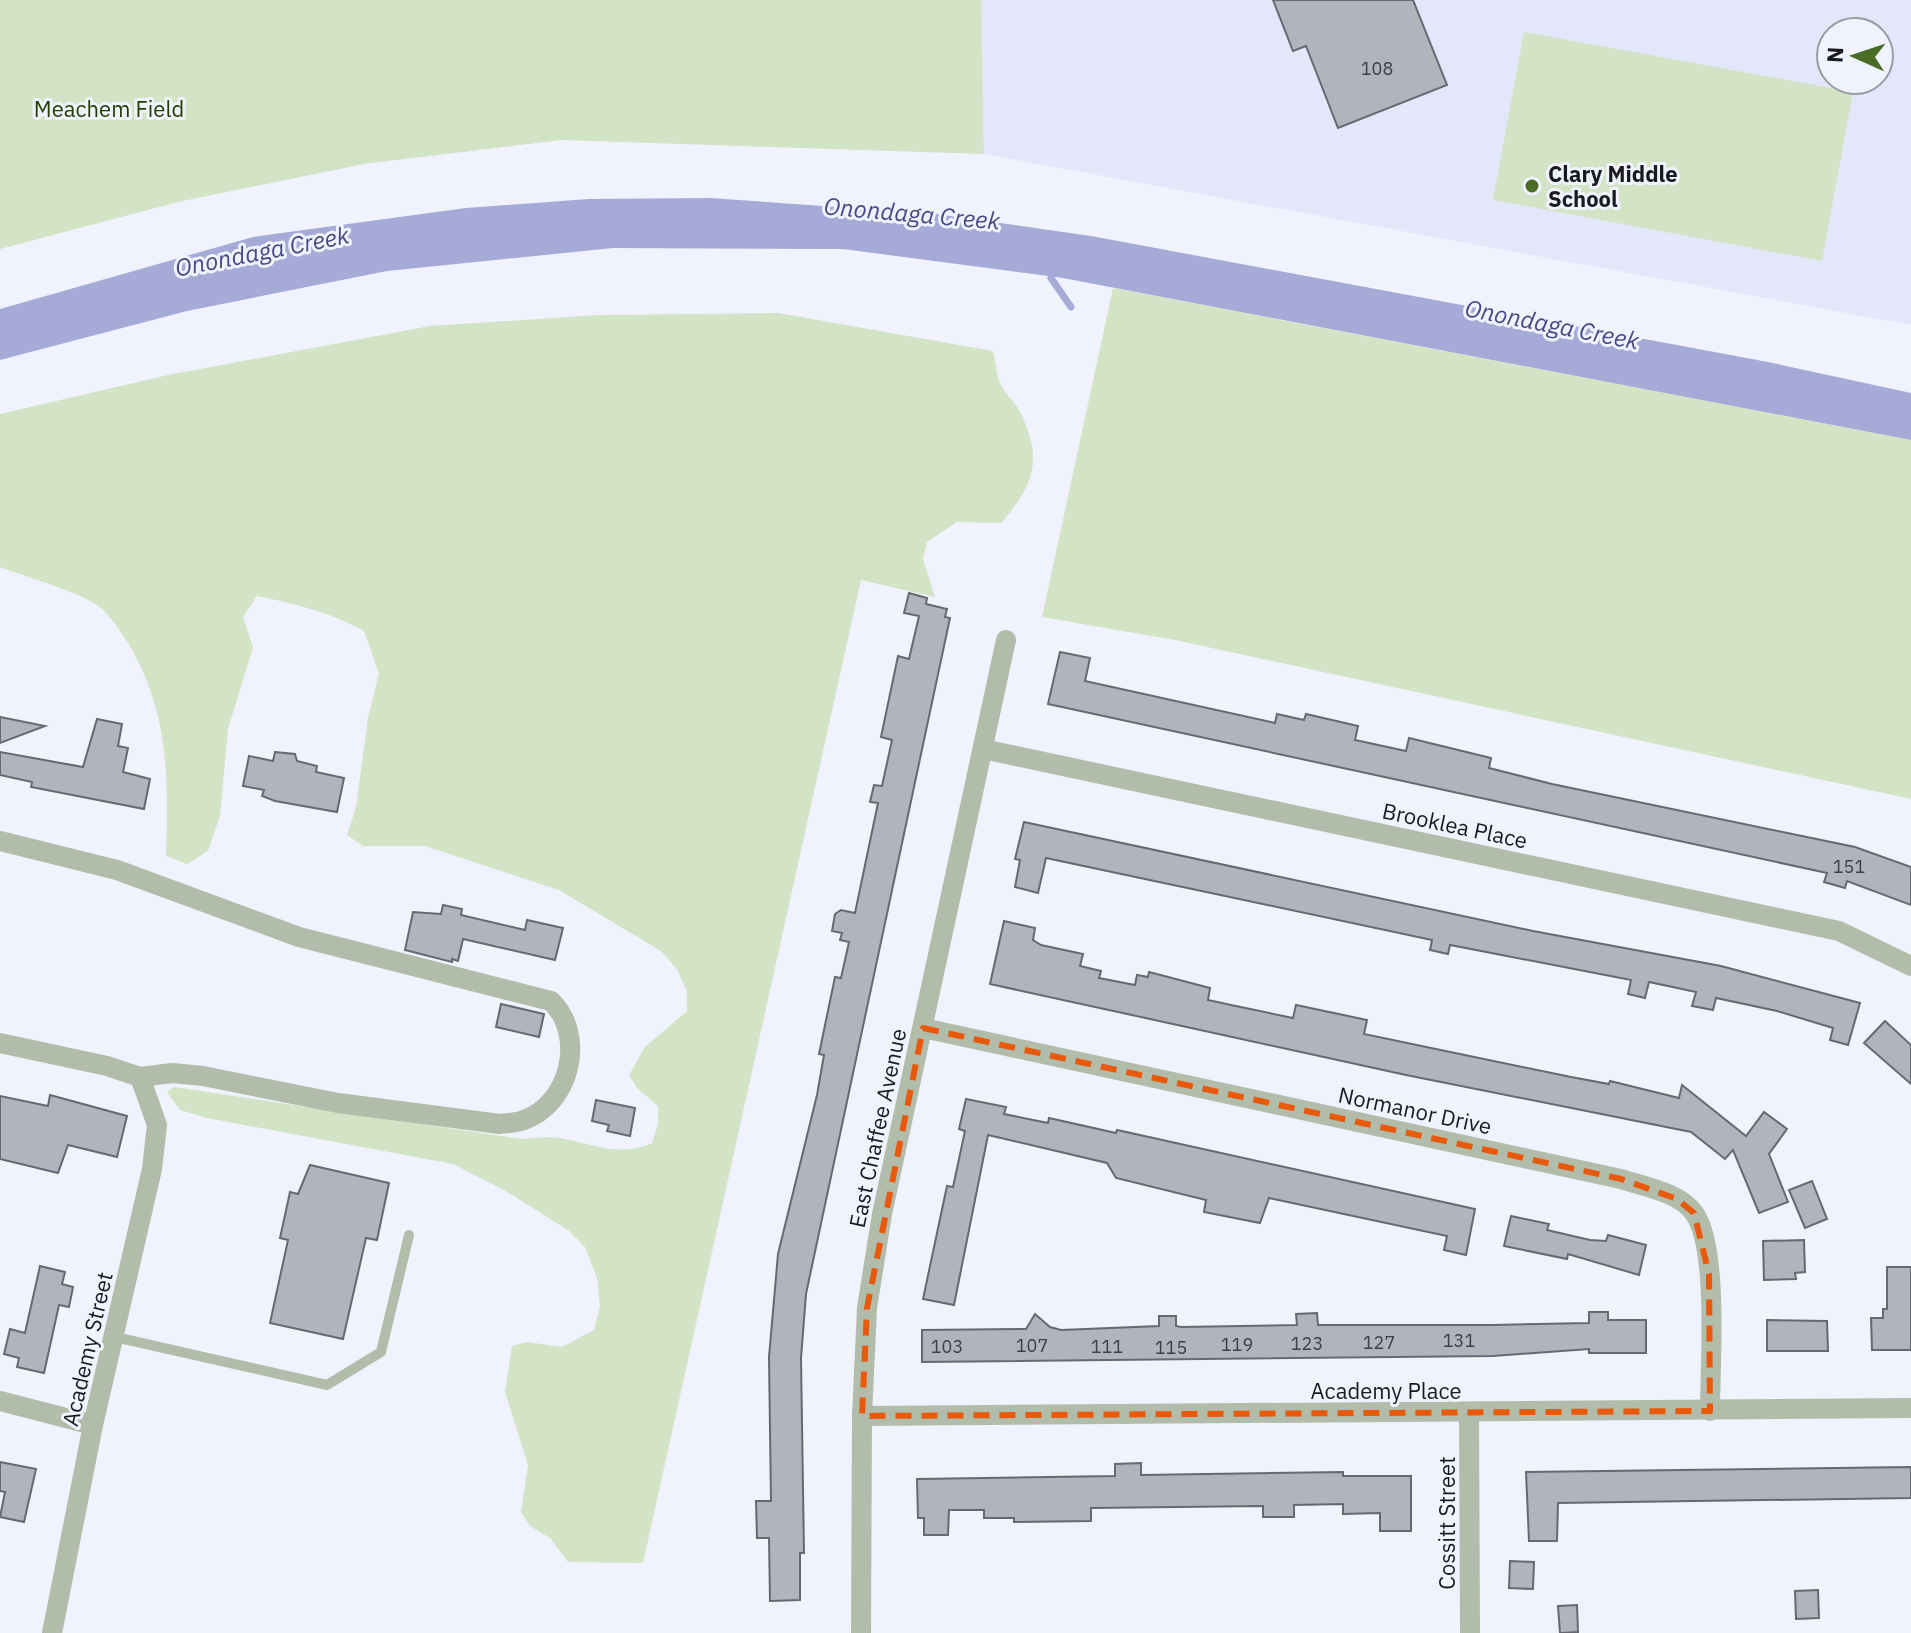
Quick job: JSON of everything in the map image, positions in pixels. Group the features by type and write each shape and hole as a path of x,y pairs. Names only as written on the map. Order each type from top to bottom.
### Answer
{"street":[{"name":"East Chaffee Avenue","path":"861,1633 862,1416 869,1292 882,1214 1006,640"},
{"name":"Brooklea Place","path":"983,749 1839,931 1911,966"},
{"path":"0,841 117,870 299,937 551,1001 561,1011 571,1047 569,1073 553,1101 525,1120 500,1124 338,1103 203,1076 172,1073 140,1077 107,1066 0,1043"},
{"name":"Normanor Drive","path":"923,1028 1621,1179 1677,1199 1694,1213 1705,1240 1709,1274 1710,1411"},
{"name":"Academy Street","path":"52,1633 93,1425 152,1169 157,1125 140,1077"},
{"path":"0,1401 93,1425"},
{"name":"Academy Place","path":"862,1416 1911,1408"},
{"name":"Cossitt Street","path":"1469,1413 1470,1633"}],"lane":[{"path":"115,1337 327,1385 381,1352 409,1235"}],"highlighted area":[{"path":"923,1028 1621,1179 1677,1199 1694,1213 1709,1274 1710,1411 862,1416 867,1308"}],"shaded area":[{"name":"Clary Middle School","path":"981,0 1911,0 1911,325 984,154"}],"green space":[{"name":"Meachem Field","path":"0,0 981,0 984,154 561,140 364,164 178,202 0,249"},
{"path":"1524,32 1815,85 1815,96 1852,96 1822,261 1493,200"},
{"path":"1113,288 1911,440 1911,799 1175,640 1042,617"},
{"path":"778,313 993,351 1000,383 1018,408 1032,444 1032,470 1022,496 1001,523 957,522 927,542 923,559 935,597 861,580 643,1563 568,1562 550,1538 530,1526 521,1512 528,1465 505,1392 512,1346 527,1342 562,1347 594,1330 600,1306 597,1278 585,1247 568,1230 504,1190 453,1164 207,1118 180,1110 167,1092 174,1087 522,1139 555,1137 617,1150 640,1147 652,1143 658,1124 658,1106 637,1088 629,1075 645,1047 687,1011 687,992 677,969 661,951 559,890 425,846 363,846 347,835 356,807 368,718 379,674 364,631 325,614 271,599 257,596 243,617 253,647 228,729 220,816 208,851 187,864 166,856 164,746 152,695 128,643 110,617 97,605 64,589 0,567 0,414 168,375 430,326 599,315"}],"water":[{"name":"Onondaga Creek","path":"710,198 937,214 1091,236 1768,362 1911,393 1911,440 1063,278 843,249 613,248 387,271 187,311 0,360 0,309 253,237 466,208 589,199"}],"building":[{"path":"1273,0 1413,0 1447,85 1338,128 1306,46 1293,51"},
{"path":"909,593 927,598 926,604 947,609 945,617 950,618 806,1294 801,1358 804,1553 800,1553 800,1600 770,1601 769,1538 757,1538 756,1501 771,1501 769,1357 778,1254 817,1095 824,1055 819,1054 835,977 841,978 849,942 840,940 842,933 832,931 835,914 841,910 855,913 878,803 870,802 874,785 882,786 892,740 881,737 898,656 909,659 919,616 904,613"},
{"path":"1060,652 1090,658 1085,681 1275,723 1277,714 1304,720 1306,714 1358,726 1355,740 1406,751 1409,738 1491,758 1489,768 1552,784 1855,847 1911,867 1911,905 1847,881 1845,888 1824,882 1827,873 1048,704"},
{"path":"0,717 45,726 0,743"},
{"path":"97,719 122,724 118,746 128,748 123,772 150,779 144,809 31,787 32,782 0,775 0,752 83,767"},
{"path":"275,752 295,754 297,761 317,766 316,772 344,778 337,812 275,801 262,796 264,790 243,786 249,756 273,761"},
{"path":"1024,822 1533,931 1721,966 1860,1003 1848,1045 1830,1040 1833,1028 1777,1011 1716,998 1713,1010 1692,1006 1696,992 1649,982 1645,998 1628,994 1631,980 1450,945 1448,954 1430,950 1432,940 1046,858 1038,893 1015,887 1020,860 1015,859"},
{"path":"443,905 462,909 461,915 525,930 527,920 563,928 555,960 463,939 458,961 405,950 413,912 441,914"},
{"path":"1004,921 1035,928 1033,940 1041,945 1083,954 1080,966 1101,971 1099,978 1135,985 1137,975 1148,977 1149,972 1210,988 1208,1000 1293,1018 1296,1005 1367,1020 1364,1034 1571,1077 1609,1084 1610,1081 1679,1098 1682,1085 1746,1136 1764,1112 1787,1129 1769,1154 1788,1202 1759,1213 1733,1150 1725,1159 1691,1132 1406,1075 990,984"},
{"path":"501,1004 544,1014 539,1037 496,1027"},
{"path":"1885,1021 1911,1045 1911,1084 1864,1043"},
{"path":"50,1095 127,1116 117,1157 68,1145 58,1173 0,1159 0,1096 48,1106"},
{"path":"966,1099 1006,1107 1004,1114 1048,1123 1049,1118 1116,1133 1117,1130 1475,1209 1466,1255 1444,1250 1447,1236 1269,1198 1260,1223 1204,1212 1206,1200 1116,1178 1107,1163 988,1135 954,1305 923,1299 947,1186 953,1187 965,1131 959,1129"},
{"path":"596,1100 635,1108 630,1136 607,1131 609,1125 592,1121"},
{"path":"310,1165 389,1183 377,1240 366,1238 343,1339 270,1323 288,1240 280,1238 290,1192 298,1194"},
{"path":"1812,1181 1827,1219 1805,1228 1789,1190"},
{"path":"1511,1216 1549,1224 1547,1230 1590,1240 1606,1241 1608,1235 1646,1245 1639,1275 1568,1254 1567,1259 1504,1246"},
{"path":"1804,1240 1805,1272 1795,1273 1796,1279 1764,1280 1763,1241"},
{"path":"40,1266 65,1272 62,1284 73,1287 69,1307 59,1305 44,1373 17,1367 19,1358 4,1354 10,1329 25,1333"},
{"path":"1887,1267 1911,1267 1911,1350 1872,1350 1871,1318 1883,1318 1883,1309 1887,1309"},
{"path":"1589,1312 1608,1312 1608,1320 1646,1320 1646,1353 1589,1353 1589,1349 1493,1356 922,1362 922,1330 1026,1329 1035,1314 1050,1327 1061,1330 1159,1326 1159,1316 1176,1316 1176,1326 1181,1327 1297,1325 1296,1314 1317,1313 1318,1325 1589,1323"},
{"path":"1767,1320 1827,1321 1828,1351 1767,1351"},
{"path":"0,1462 36,1469 24,1522 0,1517 5,1492 0,1491"},
{"path":"1141,1463 1141,1475 1343,1472 1343,1476 1411,1476 1411,1531 1380,1531 1380,1513 1343,1514 1343,1504 1294,1505 1294,1517 1263,1517 1263,1506 1091,1508 1091,1521 1014,1522 1014,1518 984,1518 984,1510 949,1510 948,1535 924,1535 924,1518 918,1518 917,1479 1115,1476 1115,1464"},
{"path":"1911,1467 1911,1498 1558,1503 1557,1541 1529,1541 1526,1472"},
{"path":"1510,1561 1534,1562 1533,1589 1509,1588"},
{"path":"1818,1590 1819,1618 1796,1619 1795,1591"},
{"path":"1577,1605 1578,1632 1560,1633 1558,1606"}],"waterway":[{"path":"1051,278 1071,307"}],"place":[{"name":"Clary Middle School","path":"1532,186"}]}
